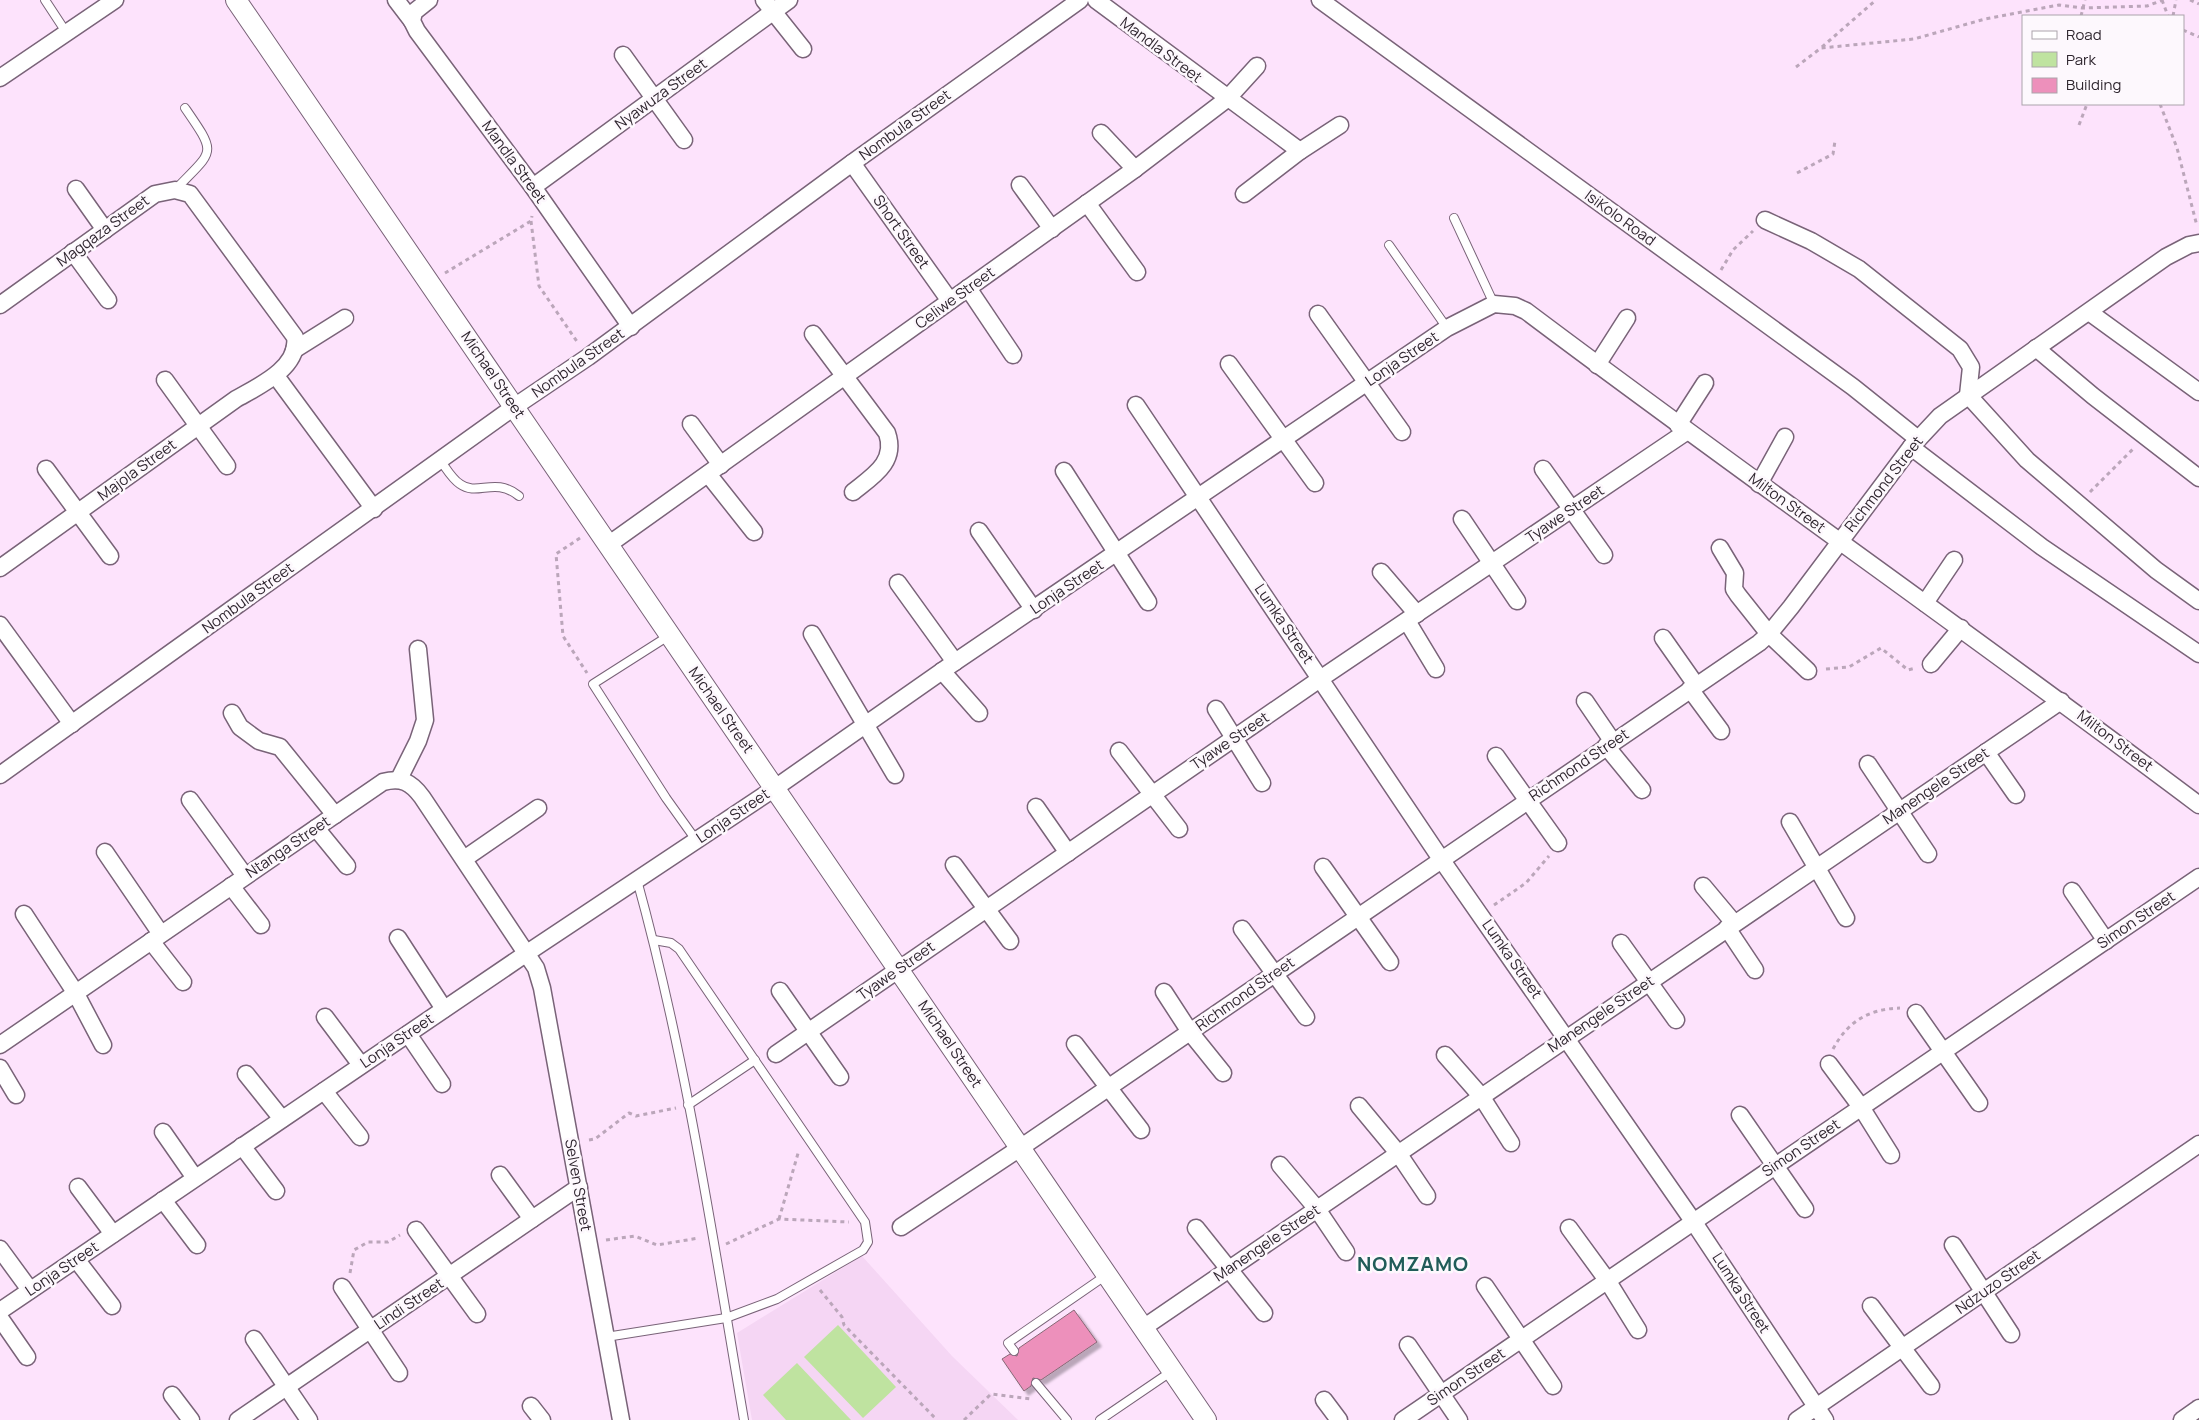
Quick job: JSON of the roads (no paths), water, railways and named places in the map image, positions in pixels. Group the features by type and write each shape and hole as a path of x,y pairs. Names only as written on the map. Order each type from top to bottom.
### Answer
{"street":[{"path":"0,78 115,0"},
{"name":"Michael Street","path":"236,0 1206,1420"},
{"name":"Mandla Street","path":"396,0 533,187 631,327"},
{"path":"412,21 414,12 429,0"},
{"name":"Nyawuza Street","path":"533,187 655,98 768,6 789,0"},
{"name":"Nombula Street","path":"0,776 514,407 588,358 852,163 1080,0"},
{"name":"Mandla Street","path":"1096,0 1227,99"},
{"name":"IsiKolo Road","path":"1320,0 1853,387 1914,443 2042,547 2199,654"},
{"path":"768,6 803,49"},
{"path":"623,55 684,140"},
{"name":"Celiwe Street","path":"608,545 1134,169 1227,99 1257,66"},
{"path":"1227,99 1300,151"},
{"path":"1244,194 1300,151 1340,126"},
{"path":"1101,132 1134,169"},
{"name":"Short Street","path":"852,163 950,301"},
{"path":"1020,185 1052,229"},
{"path":"76,188 105,230"},
{"path":"175,190 190,194 294,344 345,318"},
{"name":"Magqaza Street","path":"0,305 154,194 175,190"},
{"path":"1087,203 1136,272"},
{"path":"1765,220 1811,241 1859,269 1960,349 1971,367 1968,395 2027,460 2156,570 2199,601"},
{"name":"Richmond Street","path":"901,1227 1107,1089 1769,634 1914,443 1950,407 2166,257 2189,245 2199,243"},
{"path":"73,252 108,300"},
{"path":"968,288 1013,355"},
{"name":"Lonja Street","path":"0,1311 361,1065 775,788 948,667 1117,554 1366,382 1447,328 1494,304"},
{"name":"Milton Street","path":"1494,304 1515,306 1526,311 1682,428 2061,701 2199,805"},
{"path":"2089,312 2199,392"},
{"path":"1318,314 1402,432"},
{"path":"1596,364 1627,318"},
{"path":"813,334 887,433 890,448 888,457 880,470 853,492"},
{"name":"Majola Street","path":"0,568 197,426 236,399 276,376 294,344"},
{"path":"2036,348 2199,478"},
{"path":"1229,364 1315,483"},
{"path":"276,376 374,508"},
{"path":"165,380 227,466"},
{"path":"1682,428 1705,384"},
{"name":"Lumka Street","path":"1136,405 1441,859 1567,1037 1693,1221 1820,1414"},
{"path":"691,424 714,469 754,532"},
{"name":"Tyawe Street","path":"776,1054 1320,679 1571,510 1682,428"},
{"path":"1760,484 1785,437"},
{"path":"46,469 110,556"},
{"path":"1543,469 1604,555"},
{"path":"1064,471 1148,602"},
{"path":"1462,519 1517,601"},
{"path":"979,531 1034,610"},
{"path":"1720,548 1734,573 1734,589 1769,634 1808,671"},
{"path":"1925,603 1954,560"},
{"path":"1381,572 1412,617 1436,669"},
{"path":"898,583 948,667 979,713"},
{"path":"0,625 72,724"},
{"path":"1931,664 1961,628"},
{"path":"812,634 895,775"},
{"path":"1663,638 1721,731"},
{"path":"418,648 425,720 418,741 399,779 415,788 527,953"},
{"name":"Manengele Street","path":"1143,1328 2061,701"},
{"path":"1585,702 1610,744 1642,790"},
{"path":"1216,709 1262,783"},
{"path":"232,713 240,727 259,741 280,747 335,815"},
{"path":"1118,751 1179,829"},
{"path":"1986,752 2016,794"},
{"path":"1496,756 1526,801 1558,843"},
{"path":"1868,764 1928,854"},
{"name":"Ntanga Street","path":"0,1045 382,782 399,779"},
{"path":"190,800 245,876"},
{"path":"1036,807 1068,853"},
{"path":"464,859 538,808"},
{"path":"1790,822 1818,867 1846,918"},
{"path":"316,828 347,866"},
{"path":"105,852 183,982"},
{"path":"954,865 1010,941"},
{"path":"1323,867 1390,962"},
{"name":"Simon Street","path":"1403,1420 2199,877"},
{"path":"231,886 261,925"},
{"path":"1703,886 1730,926 1755,970"},
{"path":"2072,891 2106,940"},
{"path":"24,914 75,992 103,1045"},
{"path":"1242,929 1306,1017"},
{"path":"398,938 444,1009"},
{"path":"1622,943 1676,1020"},
{"name":"Selven Street","path":"527,953 536,968 542,988 621,1420"},
{"path":"780,992 840,1077"},
{"path":"1164,992 1190,1032 1223,1073"},
{"path":"1916,1013 1979,1103"},
{"path":"325,1018 361,1065"},
{"path":"408,1034 442,1084"},
{"path":"1075,1044 1107,1089 1141,1130"},
{"path":"1445,1054 1481,1096 1511,1142"},
{"path":"1829,1064 1861,1107 1891,1155"},
{"path":"0,1068 16,1095"},
{"path":"246,1074 282,1119"},
{"path":"324,1091 360,1137"},
{"path":"1359,1106 1398,1153 1427,1196"},
{"path":"1740,1115 1805,1209"},
{"path":"164,1132 196,1178"},
{"name":"Ndzuzo Street","path":"1797,1420 1820,1414 1902,1348 2199,1144"},
{"path":"242,1146 276,1192"},
{"path":"1280,1165 1317,1209 1346,1252"},
{"path":"500,1175 532,1219"},
{"path":"78,1187 113,1234"},
{"name":"Lindi Street","path":"238,1420 579,1187"},
{"path":"163,1200 197,1245"},
{"path":"1196,1228 1264,1312"},
{"path":"1569,1228 1608,1280 1638,1330"},
{"path":"416,1230 477,1314"},
{"path":"1953,1245 1982,1293 2011,1334"},
{"path":"0,1249 30,1290"},
{"path":"76,1259 112,1306"},
{"path":"342,1286 399,1373"},
{"path":"1486,1286 1520,1340 1553,1386"},
{"path":"1871,1306 1931,1386"},
{"path":"0,1318 27,1357"},
{"path":"254,1340 309,1420"},
{"path":"1408,1345 1459,1420"},
{"path":"172,1395 191,1420"},
{"path":"1324,1400 1339,1420"},
{"path":"531,1406 542,1420"},
{"path":"2182,1420 2199,1408"}],"lane":[{"path":"45,0 66,32"},
{"path":"175,190 206,158 209,147 206,138 184,108"},
{"path":"1454,218 1494,304"},
{"path":"1389,245 1447,328"},
{"path":"440,460 461,485 470,488 504,486 519,496"},
{"path":"670,635 594,684 666,798 696,840"},
{"path":"637,880 654,940 688,1106 744,1420"},
{"path":"606,1338 726,1318 777,1299 863,1250 868,1242 865,1222 679,949 671,943 654,940"},
{"path":"688,1106 755,1060"},
{"path":"1014,1351 1008,1342 1107,1274"},
{"path":"1100,1420 1172,1371"},
{"path":"1036,1383 1067,1420"}],"district":[{"name":"NOMZAMO","path":"1413,1264"}]}
